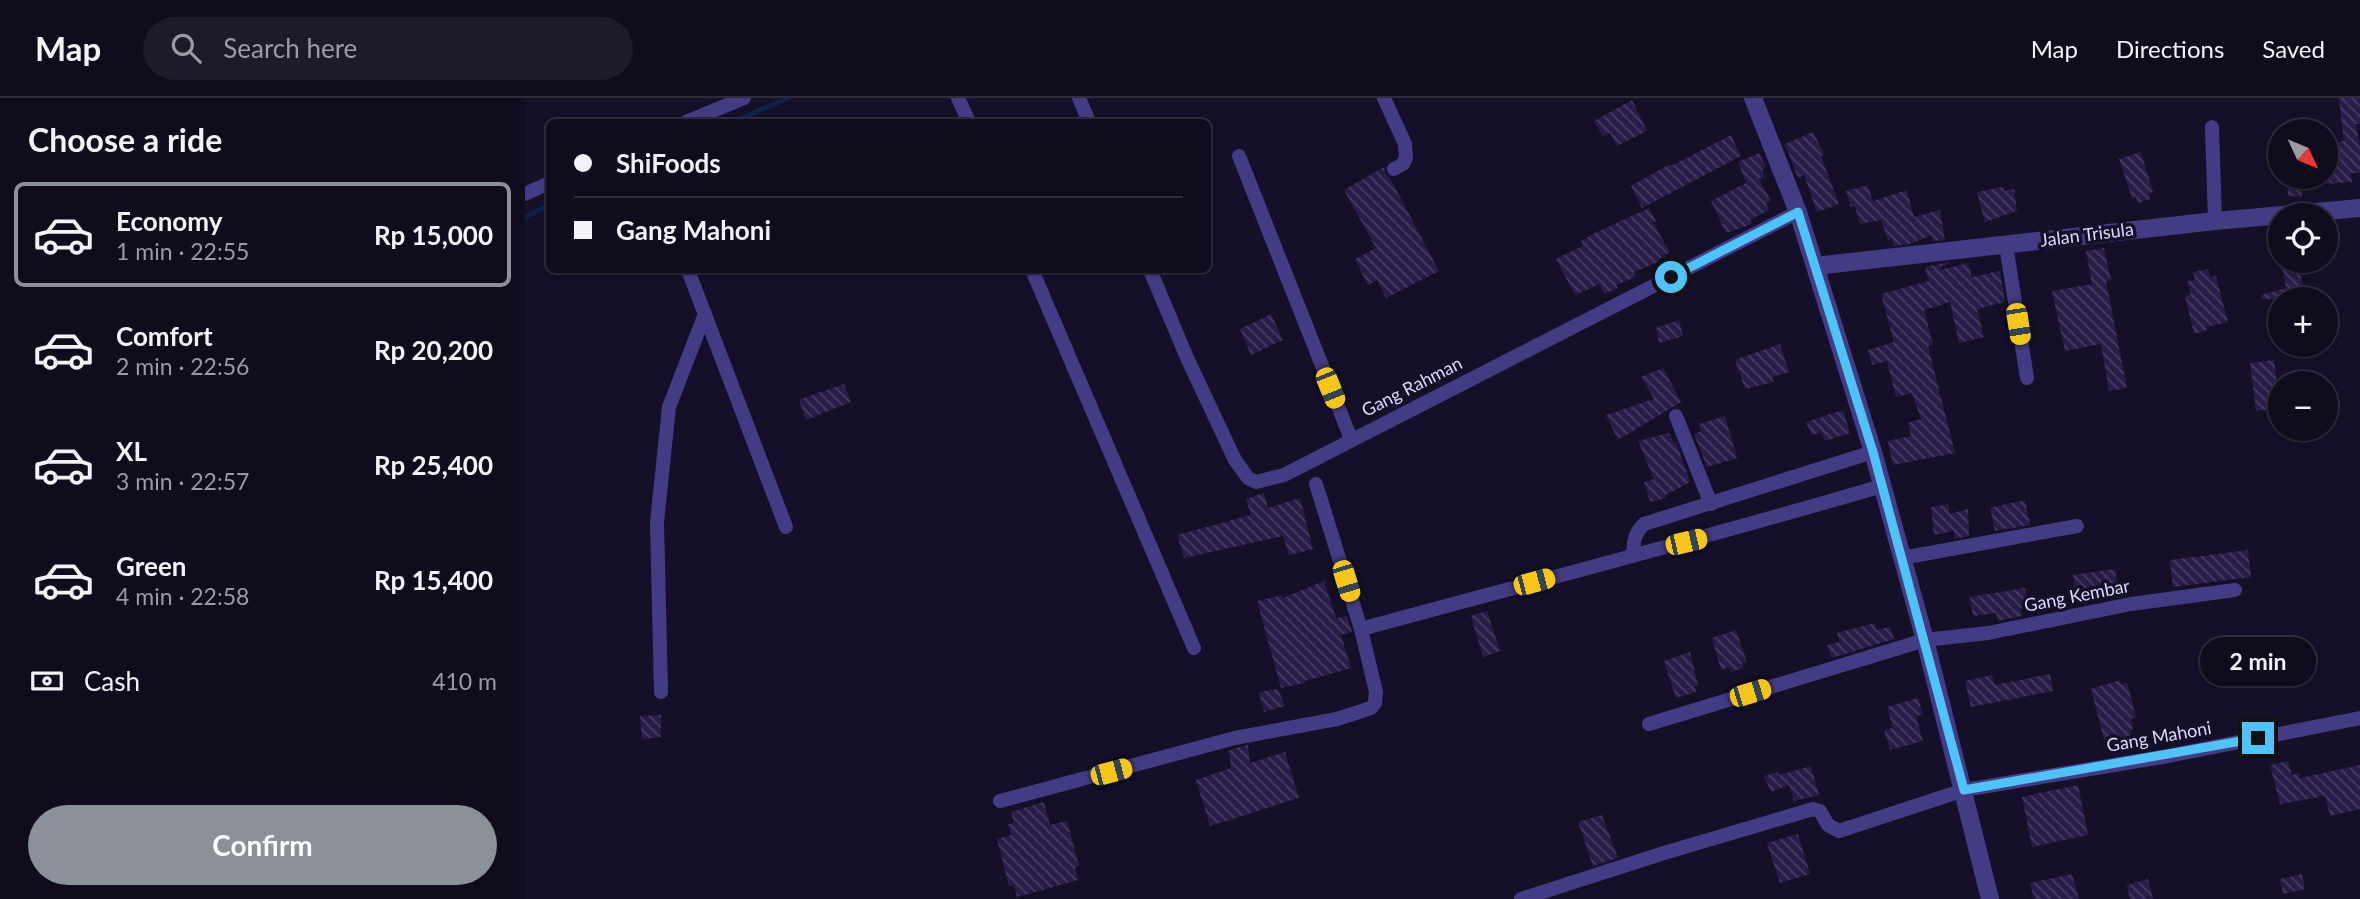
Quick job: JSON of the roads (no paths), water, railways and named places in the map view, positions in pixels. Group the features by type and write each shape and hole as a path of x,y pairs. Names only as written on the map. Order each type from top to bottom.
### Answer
{"street":[{"path":"692,119 744,98"},
{"path":"958,98 968,119"},
{"path":"1079,98 1088,119"},
{"path":"1384,98 1407,151 1403,164 1394,169"},
{"path":"1753,98 1798,212 1873,452 1926,640 1990,899"},
{"path":"2212,127 2215,221"},
{"path":"1238,156 1351,439"},
{"path":"525,194 546,184"},
{"name":"Jalan Trisula","path":"1815,265 2215,221 2360,208"},
{"name":"Gang Rahman","path":"1151,273 1235,460 1248,478 1256,482 1284,475 1798,212"},
{"path":"2006,245 2027,378"},
{"path":"689,273 786,527"},
{"path":"1033,273 1194,648"},
{"path":"661,692 657,522 669,407 705,314"},
{"path":"1676,416 1711,504"},
{"path":"1633,554 1634,539 1644,524 1873,452"},
{"path":"1000,801 1235,738 1366,712 1375,703 1376,691 1361,629 1316,484"},
{"path":"1361,629 1633,554 1712,536 1882,486"},
{"path":"1902,558 2077,526"},
{"name":"Gang Kembar","path":"1649,724 1926,640 1988,633 2131,604 2235,590"},
{"name":"Gang Mahoni","path":"1521,899 1813,808 1820,811 1831,829 1839,831 1964,790 2168,756 2360,718"}],"waterway":[{"path":"740,119 788,98"},
{"path":"525,217 546,206"}]}
